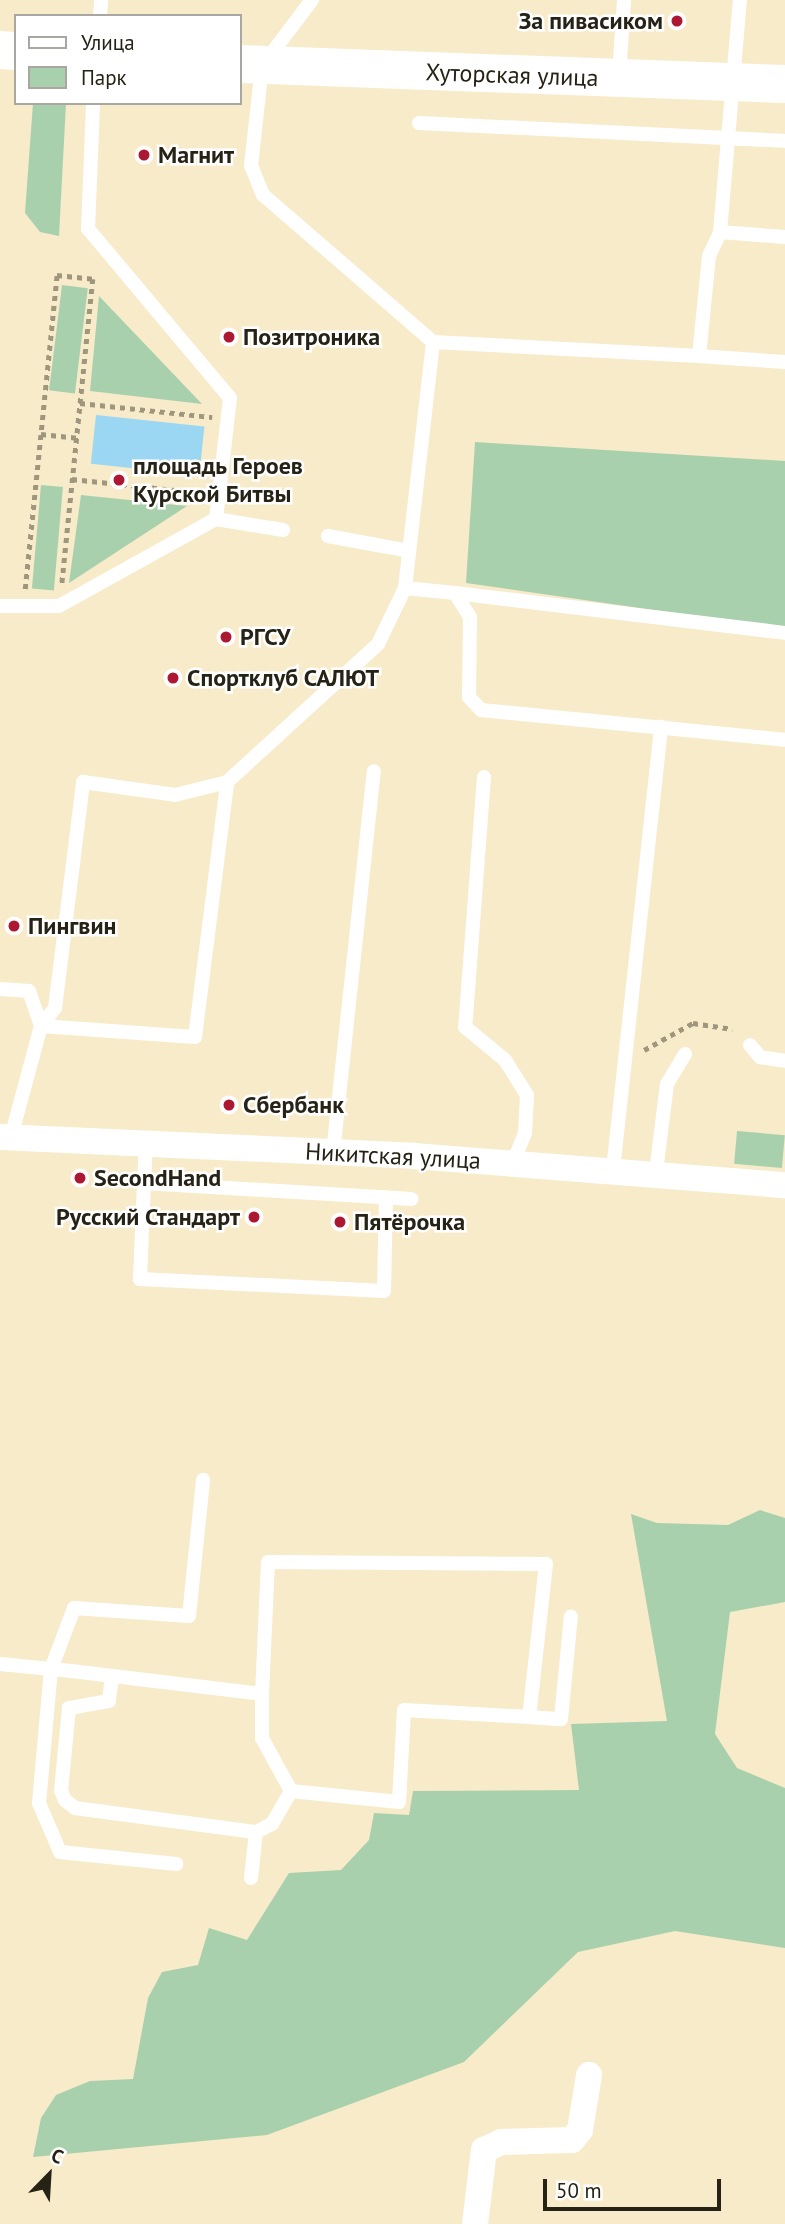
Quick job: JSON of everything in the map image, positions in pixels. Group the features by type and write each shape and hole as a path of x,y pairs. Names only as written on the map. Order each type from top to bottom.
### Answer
{"street":[{"name":"Хуторская улица","path":"251,65 785,84"},
{"name":"Никитская улица","path":"6,1137 656,1171 785,1185"},
{"path":"475,2224 484,2150 501,2142 572,2140 580,2130 589,2075"}],"lane":[{"path":"312,0 251,65 251,166 262,195 433,342 785,362"},
{"path":"620,61 624,0"},
{"path":"699,356 709,256 720,232 728,82 740,0"},
{"path":"93,105 88,229 230,398 216,519"},
{"path":"419,123 785,141"},
{"path":"720,232 785,237"},
{"path":"6,1137 41,1026 55,1008 83,782 175,795 227,782 378,644 405,588 433,342"},
{"path":"0,606 59,606 216,519 283,530"},
{"path":"328,536 409,551"},
{"path":"405,588 785,633"},
{"path":"455,593 470,617 469,696 481,710 785,740"},
{"path":"613,1170 660,727"},
{"path":"333,1153 374,771"},
{"path":"484,777 465,1027 505,1060 527,1095 524,1133 513,1163"},
{"path":"41,1026 195,1037 227,782"},
{"path":"0,989 29,991 41,1026"},
{"path":"750,1045 760,1057 785,1061"},
{"path":"656,1171 667,1084 685,1054"},
{"path":"146,1144 140,1279 384,1291 386,1197"},
{"path":"144,1183 412,1199"},
{"path":"176,1864 60,1852 39,1803 51,1669 74,1608 189,1616 203,1480"},
{"path":"291,1791 262,1738 268,1562 546,1563 529,1717"},
{"path":"291,1791 398,1802 404,1710 561,1719 571,1616"},
{"path":"0,1664 262,1694"},
{"path":"112,1676 110,1701 69,1708 61,1791 65,1800 75,1808 256,1832 272,1824 291,1791"},
{"path":"251,1878 256,1832"}],"path":[{"path":"23,608 57,275 93,279 59,606"},
{"path":"80,403 219,418 218,430"},
{"path":"41,434 77,438"},
{"path":"72,480 211,494"},
{"path":"624,1064 693,1023 733,1029"}],"green space":[{"path":"33,105 66,105 59,236 40,232 25,213"},
{"path":"62,285 88,288 75,393 49,390"},
{"path":"99,296 202,404 90,391"},
{"path":"475,442 785,461 785,629 466,583"},
{"path":"41,485 63,487 54,591 32,589"},
{"path":"81,495 187,506 69,583"},
{"path":"737,1131 785,1135 782,1168 734,1164"},
{"path":"760,1510 785,1518 785,1602 730,1612 715,1734 737,1768 785,1788 785,1948 675,1931 578,1952 464,2062 267,2135 33,2157 41,2118 56,2095 90,2081 133,2079 148,1998 162,1972 198,1965 209,1928 247,1940 289,1873 341,1870 369,1840 374,1813 409,1815 413,1791 579,1790 571,1724 667,1721 631,1514 657,1523 728,1525"}],"water":[{"path":"96,415 204,426 199,475 91,464"}],"place":[{"name":"За пивасиком","path":"677,21"},
{"name":"Магнит","path":"144,155"},
{"name":"Позитроника","path":"229,337"},
{"name":"площадь Героев Курской Битвы","path":"119,480"},
{"name":"РГСУ","path":"226,637"},
{"name":"Спортклуб САЛЮТ","path":"173,678"},
{"name":"Пингвин","path":"14,926"},
{"name":"Сбербанк","path":"229,1105"},
{"name":"SecondHand","path":"80,1178"},
{"name":"Русский Стандарт","path":"254,1217"},
{"name":"Пятёрочка","path":"340,1222"}]}
